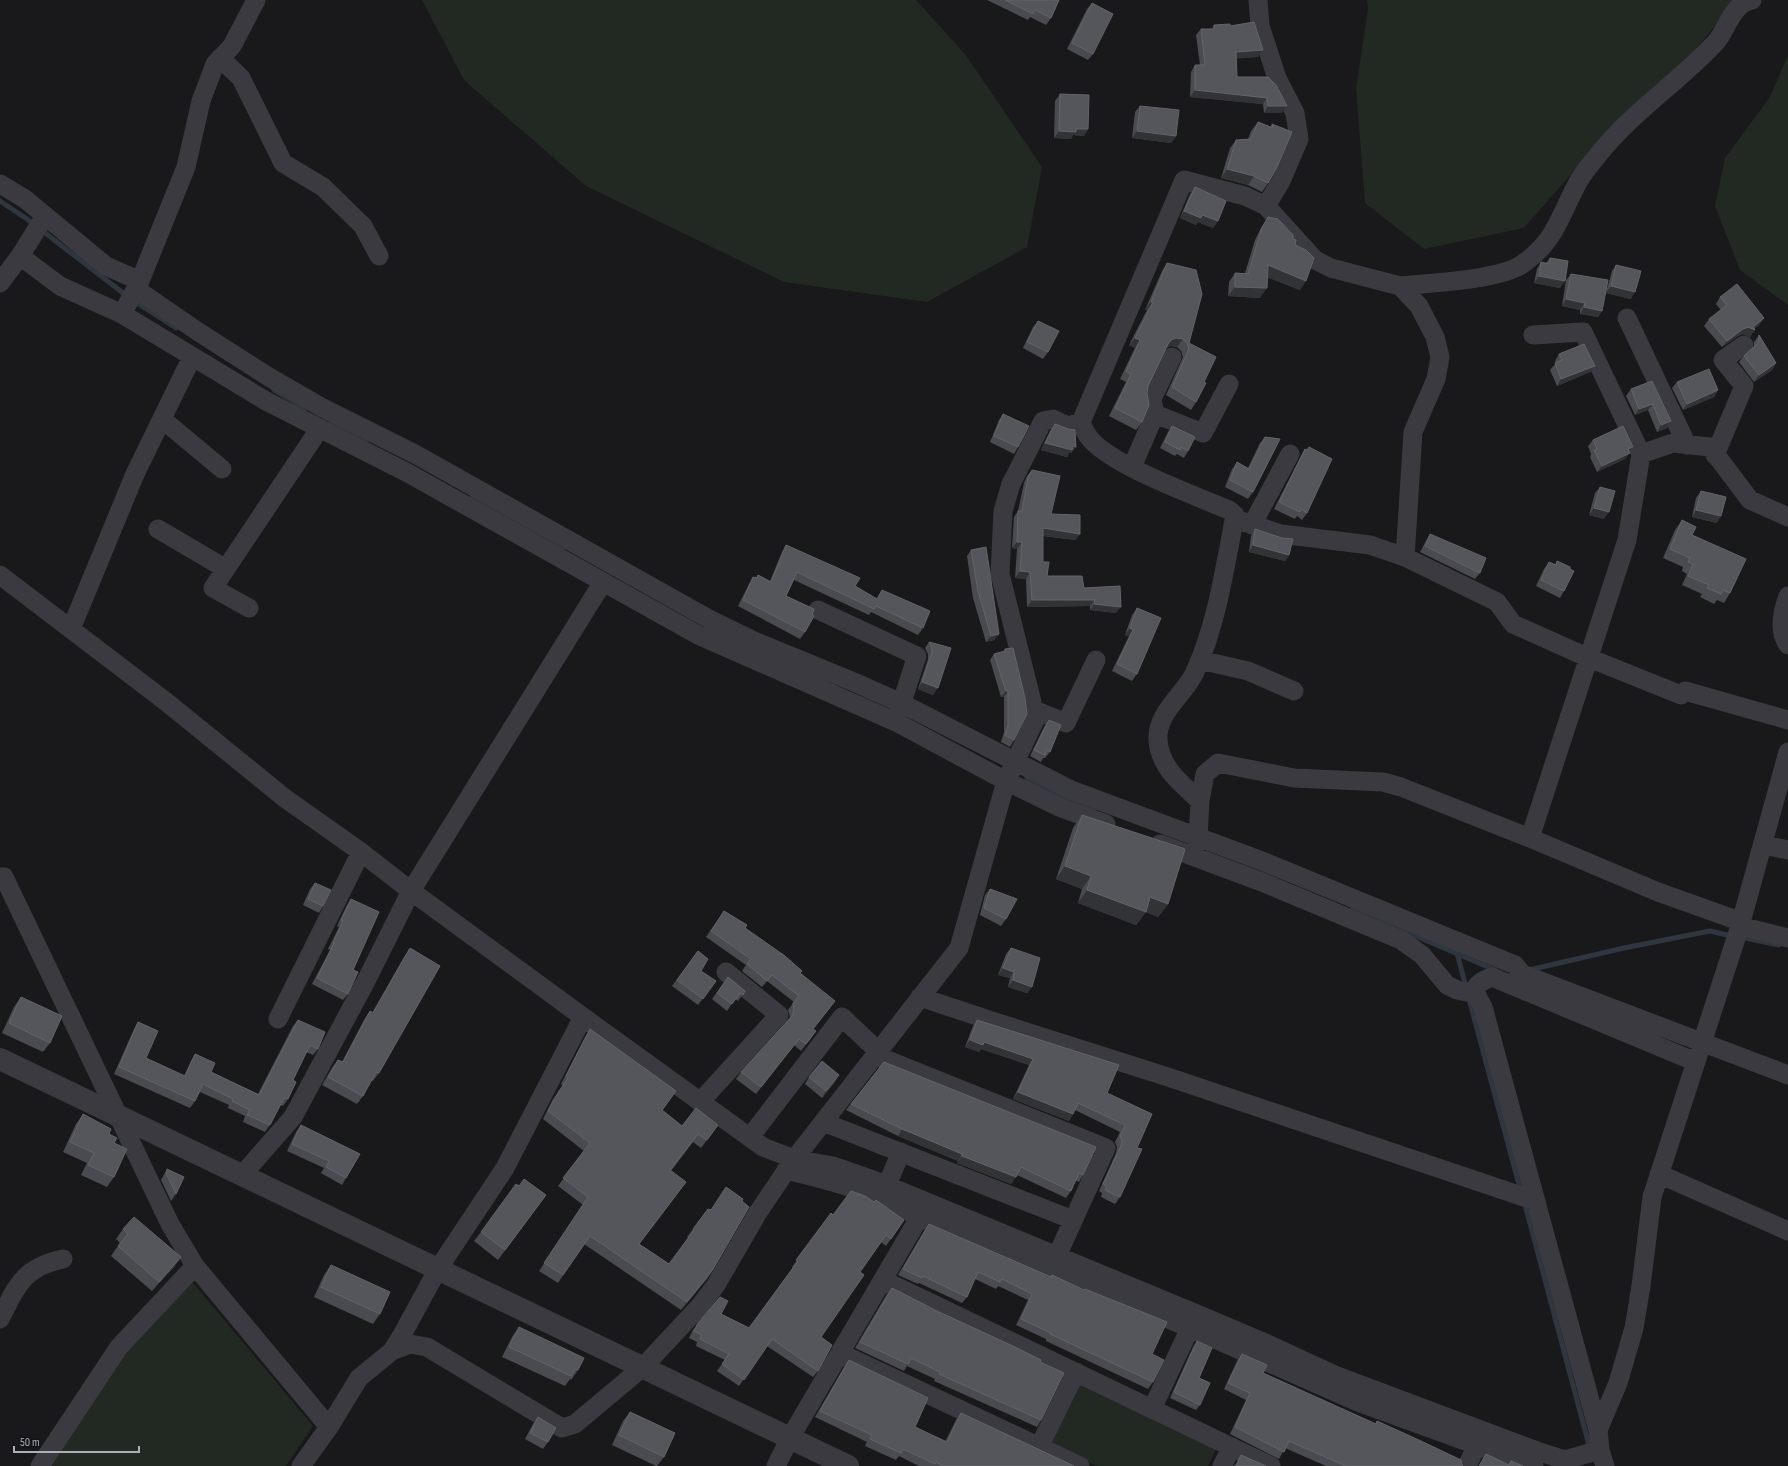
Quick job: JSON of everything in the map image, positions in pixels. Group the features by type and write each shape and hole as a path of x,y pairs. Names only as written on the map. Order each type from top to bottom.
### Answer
{"street":[{"path":"132,297 186,167 201,101 215,64 232,46 256,0"},
{"path":"1258,0 1260,26 1277,78 1295,113 1299,139 1281,181 1266,206"},
{"path":"1752,0 1736,9 1717,41 1628,123 1598,154 1577,183 1561,220 1544,247 1520,266 1490,276 1400,286 1331,268 1315,260 1266,206 1245,196 1184,180 1081,422 1088,437 1105,452 1151,477 1229,510 1243,522 1281,534 1370,545 1405,556 1497,602 1513,624 1589,658 1681,695 1685,691 1788,720"},
{"path":"220,58 241,78 283,163 323,187 363,226 379,256"},
{"path":"0,184 25,199 40,223 106,266 132,297 192,356 266,401 419,479 603,582 899,712 1011,771 1059,807 1125,831"},
{"path":"0,283 20,256 40,223"},
{"path":"20,256 60,286 132,297 197,331 315,404 461,479 704,627"},
{"path":"1400,286 1419,306 1435,337 1440,357 1436,379 1413,432 1405,556"},
{"path":"1627,318 1687,444"},
{"path":"1530,838 1627,540 1641,454 1583,332 1533,335"},
{"path":"1715,455 1744,386 1723,360 1744,344"},
{"path":"71,629 135,474 192,356"},
{"path":"1132,466 1155,414 1152,399 1172,357"},
{"path":"1155,414 1203,433 1229,384"},
{"path":"162,419 222,469"},
{"path":"302,1466 329,1427 358,1378 392,1351 410,1344 427,1346 562,1428 575,1424 643,1367 704,1301 716,1285 757,1214 790,1164 959,948 1011,771 1034,722 1000,574 1003,511 1011,484 1043,421 1053,419 1068,426 1081,422"},
{"path":"249,608 213,588 320,428"},
{"path":"1641,454 1673,443 1710,447 1750,500 1788,517"},
{"path":"1200,801 1170,772 1162,760 1158,739 1162,720 1192,679 1200,660 1243,522 1290,454"},
{"path":"158,529 226,569"},
{"path":"0,575 169,704 359,858 409,896 581,1022 701,1101 763,1147 790,1164 830,1181 871,1194 906,1209 924,1209 1057,1256 1270,1345 1337,1376 1537,1451 1563,1463 1597,1456 1598,1430 1527,1198 1483,1007 1470,993 1448,985 1422,955 1402,940 1262,882 1195,846 1071,790 1011,771"},
{"path":"242,1175 292,1118 366,981 409,896 603,582"},
{"path":"1788,596 1784,607 1782,624 1784,640 1788,645"},
{"path":"818,610 918,656 899,712"},
{"path":"1032,709 1066,723 1096,660"},
{"path":"1200,660 1248,671 1294,691"},
{"path":"1598,1430 1618,1383 1634,1328 1641,1286 1652,1197 1739,931 1788,752"},
{"path":"1195,846 1200,801 1205,774 1218,763 1294,778 1383,782 1401,787 1530,838 1658,892 1739,931 1788,938"},
{"path":"1147,840 1195,846 1276,867 1496,968 1700,1051 1788,1075"},
{"path":"1763,845 1788,850"},
{"path":"278,1019 359,858"},
{"path":"0,877 4,877 117,1116 132,1142 170,1224 195,1266 329,1427"},
{"path":"1470,993 1479,982 1496,968 1515,965 1520,972 1700,1051"},
{"path":"701,1101 779,1014 726,972"},
{"path":"920,997 1168,1077 1527,1198"},
{"path":"750,1137 842,1017 876,1053 1106,1148 1057,1256"},
{"path":"392,1351 438,1269 505,1168 581,1022"},
{"path":"0,1059 848,1466"},
{"path":"822,1122 1074,1220"},
{"path":"887,1186 901,1152"},
{"path":"790,1164 833,1166 887,1186 924,1209 1358,1402 1534,1466"},
{"path":"1659,1174 1788,1231"},
{"path":"776,1466 790,1438 924,1209"},
{"path":"0,1319 5,1297 15,1289 30,1271 47,1262 63,1259"},
{"path":"40,1466 119,1347 195,1266"},
{"path":"883,1280 1271,1466"},
{"path":"1152,1409 1190,1328"},
{"path":"840,1353 1080,1466"},
{"path":"1039,1447 1076,1372"},
{"path":"1467,1466 1477,1445"},
{"path":"1222,1466 1232,1447"}],"shaded area":[{"path":"422,0 916,0 965,54 1042,167 1027,247 927,302 784,282 586,186 464,80"},
{"path":"1367,0 1737,0 1684,63 1615,124 1524,228 1424,249 1365,203 1356,88 1368,9"},
{"path":"1788,55 1788,305 1740,270 1715,206 1725,158 1770,97"},
{"path":"190,1279 313,1426 286,1466 50,1466 125,1351"},
{"path":"1078,1382 1216,1449 1208,1466 1097,1466 1047,1443"}],"building":[{"path":"1005,0 1059,0 1051,18 1035,10 1033,14"},
{"path":"1092,3 1113,14 1093,54 1072,43"},
{"path":"1254,22 1263,50 1236,52 1237,77 1268,77 1276,85 1287,106 1268,106 1267,98 1195,90 1195,65 1205,65 1201,29 1214,29 1214,25 1230,24 1230,26"},
{"path":"1060,94 1089,95 1088,129 1076,129 1076,132 1059,131"},
{"path":"1140,106 1179,110 1176,136 1137,131"},
{"path":"1258,122 1273,128 1272,124 1292,132 1277,167 1268,183 1254,176 1227,169 1236,140 1251,139"},
{"path":"1195,187 1226,201 1218,221 1202,215 1201,218 1184,211"},
{"path":"1268,217 1278,219 1293,235 1293,239 1296,240 1295,245 1306,250 1314,258 1306,281 1268,265 1267,288 1235,287 1235,273 1248,274 1261,230"},
{"path":"1550,258 1568,261 1565,281 1539,276 1541,262 1549,264"},
{"path":"1167,263 1196,270 1202,294 1189,343 1216,357 1204,382 1206,383 1196,402 1172,387 1189,349 1187,343 1183,339 1176,338 1171,340 1148,386 1147,393 1149,405 1142,422 1115,408 1131,374 1126,371 1140,340 1135,338 1153,302 1151,302"},
{"path":"1616,265 1641,271 1635,292 1611,286"},
{"path":"1571,274 1608,280 1602,311 1584,307 1585,303 1566,299"},
{"path":"1737,284 1764,318 1753,327 1755,330 1748,327 1727,341 1709,319 1727,305 1720,297"},
{"path":"1038,321 1059,331 1048,352 1027,342"},
{"path":"1759,335 1776,363 1759,375 1744,356 1758,343"},
{"path":"1584,344 1595,366 1561,379 1555,363 1562,360 1559,354"},
{"path":"1709,369 1718,390 1687,404 1677,382"},
{"path":"1652,381 1671,421 1661,425 1653,404 1639,409 1631,389"},
{"path":"1003,414 1029,426 1018,447 994,436"},
{"path":"1055,424 1075,430 1076,447 1073,446 1072,450 1045,443"},
{"path":"1172,426 1195,437 1188,451 1181,447 1180,450 1165,442"},
{"path":"1623,426 1633,447 1628,449 1630,453 1602,466 1594,450 1597,449 1593,440"},
{"path":"1265,437 1280,439 1253,492 1230,480 1237,462 1249,469"},
{"path":"1309,447 1332,459 1307,513 1301,509 1300,512 1279,502 1305,449 1307,450"},
{"path":"1032,470 1060,476 1051,514 1080,515 1080,534 1043,528 1043,562 1049,562 1047,576 1082,576 1084,588 1120,586 1121,607 1094,604 1095,600 1032,600 1030,572 1020,571 1022,542 1017,542 1018,511 1022,511 1028,477"},
{"path":"1600,487 1615,491 1609,512 1594,508"},
{"path":"1701,491 1726,497 1721,516 1696,510"},
{"path":"1682,520 1696,527 1692,535 1746,559 1730,593 1723,590 1721,594 1707,588 1709,585 1688,576 1693,564 1688,562 1690,558 1670,549"},
{"path":"1255,529 1282,538 1293,539 1289,555 1253,545"},
{"path":"1430,534 1486,558 1480,573 1425,546"},
{"path":"786,545 860,578 855,586 877,599 882,590 930,611 923,628 876,606 874,609 797,572 786,596 814,609 812,615 814,616 805,632 743,600 753,577 757,578 758,575 771,582"},
{"path":"986,547 999,634 991,636 978,591 971,550"},
{"path":"1557,561 1570,567 1570,569 1574,571 1564,591 1541,580 1549,562 1556,565"},
{"path":"1137,608 1161,618 1137,674 1117,664 1133,630 1130,628"},
{"path":"929,642 951,648 938,688 922,682 932,652 932,647"},
{"path":"1013,648 1025,698 1027,714 1014,740 1005,735 1008,726 1008,691 1006,691 994,654 1005,651 1005,649"},
{"path":"1049,720 1061,725 1050,752 1047,750 1045,755 1034,750"},
{"path":"1082,815 1185,849 1168,904 1150,897 1146,912 1087,890 1091,876 1065,866"},
{"path":"315,883 331,890 323,906 308,899"},
{"path":"990,889 1017,899 1006,919 984,908"},
{"path":"351,899 379,912 353,970 358,972 348,994 317,978 334,943 343,921 341,920"},
{"path":"724,911 747,925 745,928 785,956 802,971 800,973 835,1001 813,1029 816,1031 806,1044 799,1039 761,1087 741,1072 792,1016 794,1010 793,1003 799,996 772,975 767,981 747,964 751,959 711,931"},
{"path":"410,948 440,966 379,1073 376,1072 363,1096 328,1077 338,1060 343,1062 370,1011 373,1013"},
{"path":"1011,948 1040,958 1032,987 1013,980 1014,972 1003,968"},
{"path":"698,951 708,959 701,971 716,981 703,999 677,980"},
{"path":"728,977 745,991 743,995 740,993 732,1004 717,993"},
{"path":"21,997 62,1016 50,1043 9,1023"},
{"path":"298,1020 325,1032 318,1049 310,1045 293,1080 296,1082 288,1099 284,1098 270,1125 247,1115 250,1110 232,1101 233,1099 203,1084 195,1101 119,1067 138,1022 158,1031 146,1058 185,1076 195,1054 215,1063 211,1072 259,1095"},
{"path":"977,1020 1119,1065 1107,1093 1152,1114 1137,1148 1142,1149 1120,1197 1105,1190 1107,1186 1103,1184 1121,1146 1122,1141 1120,1136 1125,1125 1078,1103 1073,1114 1018,1092 1033,1059 984,1042 983,1045 970,1040"},
{"path":"590,1029 676,1091 662,1110 682,1126 696,1108 718,1125 707,1140 698,1134 670,1170 686,1182 639,1244 669,1264 708,1209 711,1210 726,1187 743,1199 742,1201 749,1207 712,1271 687,1302 590,1236 563,1275 544,1263 588,1197 563,1178 590,1143 548,1111 568,1078 566,1076"},
{"path":"822,1061 839,1075 826,1091 809,1077"},
{"path":"884,1062 1096,1147 1083,1175 1079,1173 1071,1191 1021,1167 1016,1177 962,1156 962,1154 902,1129 851,1104"},
{"path":"83,1114 111,1129 109,1134 117,1138 114,1143 127,1149 114,1177 88,1165 94,1153 70,1142"},
{"path":"301,1125 360,1154 346,1178 326,1167 329,1161 292,1144"},
{"path":"167,1169 184,1177 176,1194 166,1173"},
{"path":"524,1179 546,1195 505,1250 481,1232 516,1184 519,1186"},
{"path":"851,1191 865,1196 874,1202 876,1200 904,1220 891,1239 886,1235 860,1272 864,1275 821,1337 832,1345 818,1371 772,1339 744,1380 722,1364 729,1354 700,1339 702,1335 694,1331 698,1323 720,1297 728,1301 721,1314 749,1328 798,1261 796,1260 831,1213 833,1215"},
{"path":"134,1217 181,1257 159,1282 118,1246 128,1234 123,1229"},
{"path":"929,1224 1051,1277 1052,1275 1084,1290 1085,1289 1167,1322 1152,1354 1164,1360 1153,1382 1021,1319 1032,1294 1002,1279 1000,1282 978,1272 967,1297 923,1276 922,1278 903,1269"},
{"path":"331,1265 390,1292 380,1314 321,1287"},
{"path":"892,1288 939,1312 1015,1347 1041,1360 1040,1362 1064,1373 1041,1420 939,1374 940,1372 911,1358 908,1364 860,1342"},
{"path":"519,1327 584,1358 578,1370 575,1369 571,1376 509,1347"},
{"path":"1197,1341 1212,1348 1199,1378 1210,1383 1200,1405 1174,1392"},
{"path":"1242,1354 1267,1365 1263,1373 1376,1424 1377,1421 1421,1441 1461,1460 1463,1466 1346,1466 1289,1441 1284,1452 1235,1427 1250,1393 1228,1383"},
{"path":"849,1360 928,1398 915,1427 947,1442 961,1413 1074,1466 943,1466 936,1462 935,1464 903,1449 901,1453 870,1439 872,1435 820,1411"},
{"path":"630,1412 675,1433 664,1457 619,1435"},
{"path":"538,1417 556,1428 548,1442 530,1433"},
{"path":"1486,1454 1509,1465 1511,1461 1523,1466 1479,1466"},
{"path":"1241,1455 1266,1466 1234,1466"}],"waterway":[{"path":"0,201 27,219 127,296"},
{"path":"134,301 176,328"},
{"path":"274,390 305,408"},
{"path":"331,422 366,441"},
{"path":"472,498 563,548"},
{"path":"1027,778 1066,799 1094,809"},
{"path":"1353,909 1495,970"},
{"path":"1529,970 1624,948 1710,931 1732,936"},
{"path":"1740,937 1779,945"},
{"path":"1457,953 1466,987"},
{"path":"1469,999 1521,1192"},
{"path":"1524,1201 1590,1449"}]}
